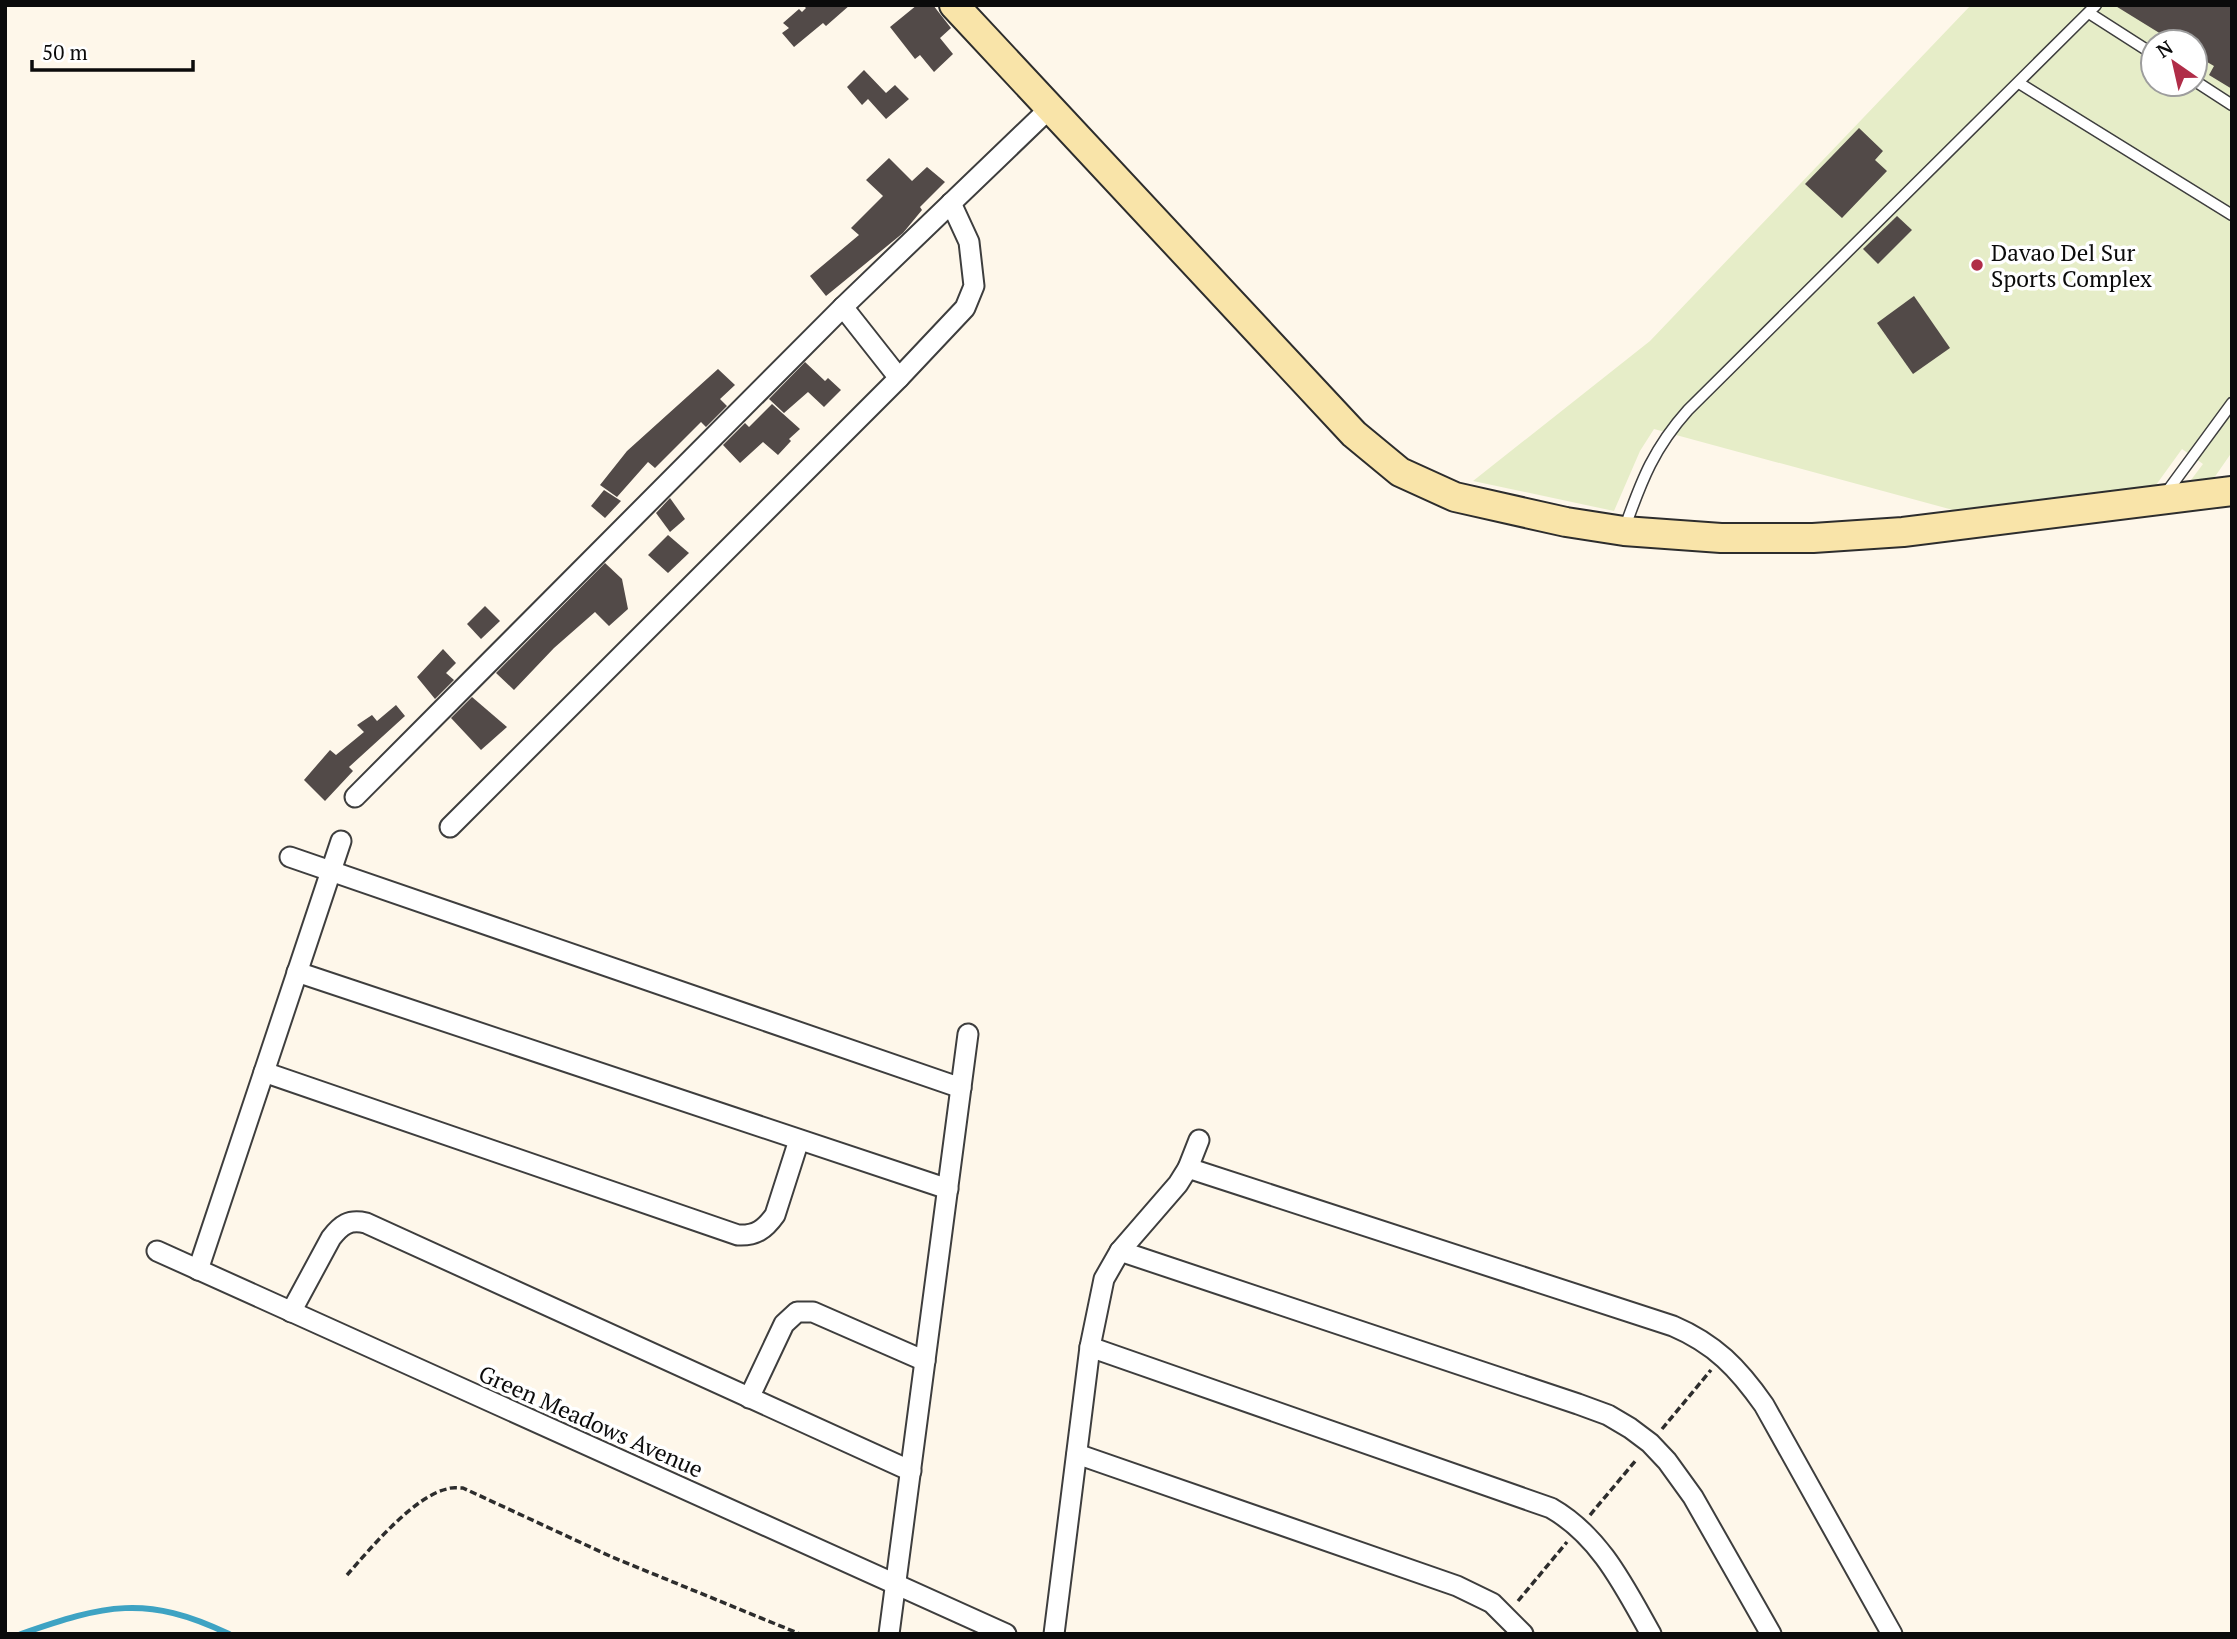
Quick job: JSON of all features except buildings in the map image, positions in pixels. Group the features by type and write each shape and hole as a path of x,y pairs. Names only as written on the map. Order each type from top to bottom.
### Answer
{"street":[{"path":"954,5 1354,434 1401,472 1455,497 1566,522 1624,531 1721,538 1813,538 1903,532 2232,491"},
{"path":"355,797 843,307 1050,108"},
{"path":"450,828 900,378 965,308 974,286 969,242 951,202"},
{"path":"843,307 900,378"},
{"path":"198,1270 341,841"},
{"path":"290,857 961,1088"},
{"path":"297,972 948,1189"},
{"path":"889,1634 968,1034"},
{"path":"264,1072 738,1235 758,1233 775,1215 799,1140"},
{"path":"1054,1634 1090,1347 1104,1279 1120,1251 1166,1201 1188,1168 1199,1140"},
{"path":"1188,1168 1673,1326 1708,1343 1738,1371 1764,1405 1892,1634"},
{"path":"291,1312 338,1228 348,1222 366,1223 911,1471"},
{"name":"Green Meadows Avenue","path":"157,1251 1006,1634"},
{"path":"1120,1251 1598,1412 1630,1428 1650,1443 1667,1461 1693,1497 1771,1634"},
{"path":"749,1398 784,1324 797,1312 813,1312 925,1361"},
{"path":"1090,1347 1550,1508 1580,1528 1613,1569 1651,1634"},
{"path":"1077,1454 1457,1586 1483,1598 1523,1634"}],"lane":[{"path":"1624,531 1644,476 1667,433 2093,9 2139,44"},
{"path":"2019,83 2232,215"},
{"path":"2209,90 2232,105"},
{"path":"2160,501 2232,403"}],"path":[{"path":"1506,1616 1723,1356"},
{"path":"347,1575 396,1523 424,1500 446,1489 463,1489 612,1557 800,1634"}],"green space":[{"name":"Davao Del Sur Sports Complex","path":"1971,5 2232,5 2232,452 2214,478 2191,480 2203,464 2182,449 2156,485 1953,510 1654,429 1640,451 1614,511 1473,481 1650,341"}],"waterway":[{"path":"21,1634 77,1616 125,1608 173,1613 229,1634"}],"place":[{"name":"Davao Del Sur Sports Complex","path":"1977,265"}]}
